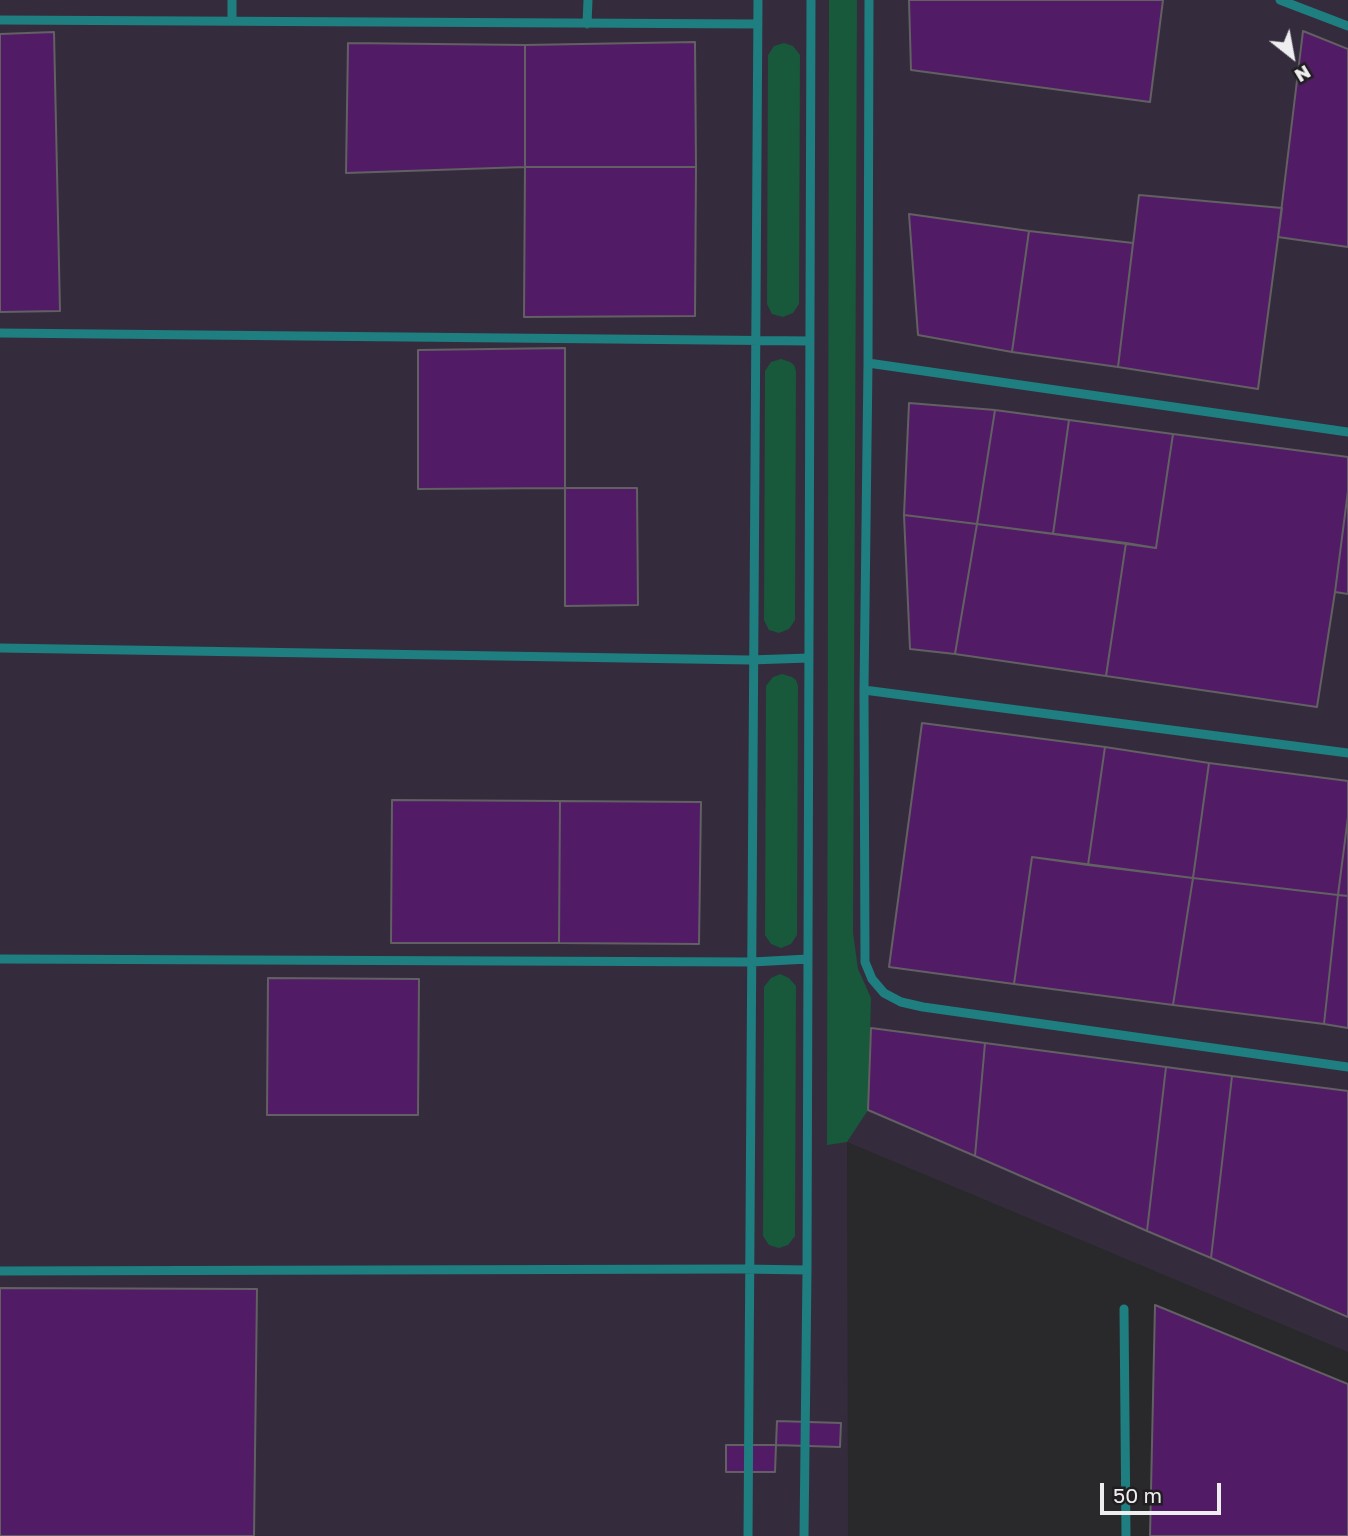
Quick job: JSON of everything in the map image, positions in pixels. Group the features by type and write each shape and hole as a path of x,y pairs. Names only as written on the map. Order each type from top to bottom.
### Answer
{"lane":[{"path":"232,0 232,20"},
{"path":"587,24 588,0"},
{"path":"748,1536 758,0"},
{"path":"804,1536 811,0"},
{"path":"869,0 864,690 865,962 872,979 884,993 901,1002 923,1007 1348,1067"},
{"path":"1280,0 1348,26"},
{"path":"0,20 758,24"},
{"path":"0,333 810,341"},
{"path":"868,363 1348,432"},
{"path":"0,648 754,660 809,658"},
{"path":"864,690 1348,753"},
{"path":"0,959 808,960"},
{"path":"0,1270 807,1270"},
{"path":"1124,1309 1126,1536"}],"shaded area":[{"path":"0,0 1348,0 1348,1352 847,1142 848,1536 0,1536"}],"green space":[{"path":"829,0 857,0 853,933 858,969 871,998 868,1110 847,1142 827,1145"},
{"path":"784,43 793,46 800,55 799,304 793,313 783,317 772,314 767,304 768,55 774,46"},
{"path":"781,359 794,365 796,371 795,620 789,629 779,633 769,630 764,620 765,371 771,362"},
{"path":"782,674 796,680 798,686 797,935 791,944 781,948 771,944 765,935 766,686 773,677"},
{"path":"780,974 789,978 796,986 795,1236 788,1245 779,1248 769,1245 763,1236 764,987 771,978"}],"building":[{"path":"909,0 1163,0 1150,102 911,70"},
{"path":"1303,31 1348,49 1348,247 1278,237"},
{"path":"54,32 60,311 0,312 0,34"},
{"path":"695,42 696,167 525,167 525,45"},
{"path":"348,43 525,45 525,167 346,173"},
{"path":"525,167 696,167 695,316 524,317"},
{"path":"1139,195 1282,208 1258,389 1118,367"},
{"path":"909,214 1029,231 1012,352 918,335"},
{"path":"1029,231 1133,243 1118,367 1012,352"},
{"path":"565,348 565,488 418,489 418,350"},
{"path":"909,403 995,410 977,524 904,515"},
{"path":"995,410 1069,420 1053,534 977,524"},
{"path":"1069,420 1173,434 1156,548 1053,534"},
{"path":"1173,434 1348,457 1348,491 1317,707 1106,676 1126,543 1156,548"},
{"path":"565,488 637,488 638,605 565,606"},
{"path":"1348,491 1348,594 1335,592"},
{"path":"904,515 977,524 955,654 910,649"},
{"path":"977,524 1126,543 1106,676 955,654"},
{"path":"922,723 1105,747 1088,865 1032,857 1014,984 889,967"},
{"path":"1105,747 1209,763 1193,878 1088,865"},
{"path":"1209,763 1348,781 1348,817 1338,895 1193,878"},
{"path":"392,800 560,801 559,943 391,943"},
{"path":"560,801 701,802 699,944 559,943"},
{"path":"1348,817 1348,896 1338,895"},
{"path":"1032,857 1193,878 1173,1005 1014,984"},
{"path":"1193,878 1338,895 1324,1024 1173,1005"},
{"path":"1338,895 1348,896 1348,1028 1324,1024"},
{"path":"268,978 419,979 418,1115 267,1115"},
{"path":"871,1028 985,1043 975,1156 868,1110"},
{"path":"985,1043 1166,1067 1147,1231 975,1156"},
{"path":"1166,1067 1232,1076 1211,1258 1147,1231"},
{"path":"1232,1076 1348,1091 1348,1317 1211,1258"},
{"path":"0,1288 257,1289 254,1536 0,1536"},
{"path":"1155,1305 1348,1384 1348,1536 1150,1536"},
{"path":"777,1421 841,1423 840,1447 776,1445"},
{"path":"726,1445 776,1445 775,1472 726,1472"}]}
